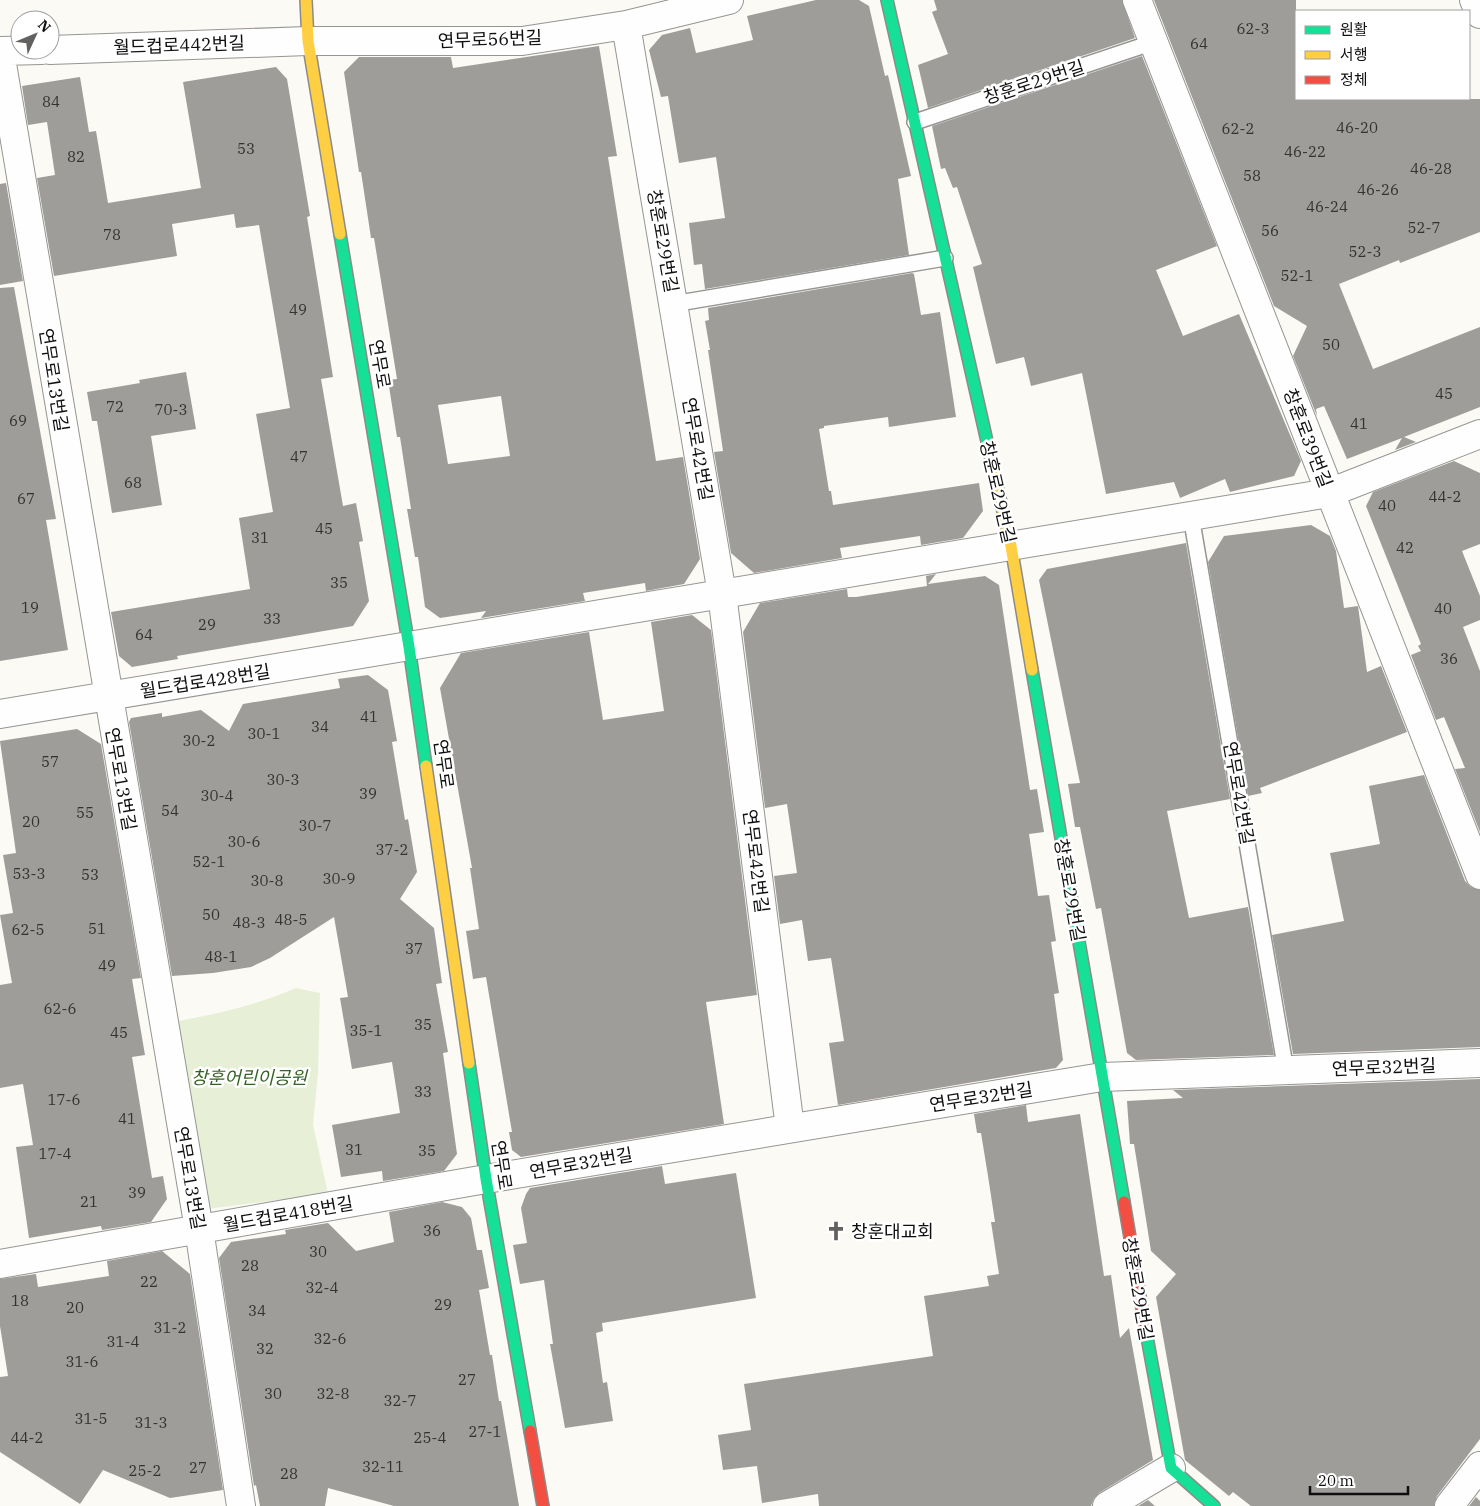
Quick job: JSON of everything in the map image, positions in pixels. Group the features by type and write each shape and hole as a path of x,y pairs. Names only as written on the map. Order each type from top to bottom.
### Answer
{"street":[{"name":"연무로","path":"306,0 307,34 409,647 486,1180 542,1506"},
{"name":"연무로56번길","path":"307,34 522,41 626,25 729,0"},
{"name":"창훈로29번길","path":"887,0 1011,546 1171,1468"},
{"name":"창훈로39번길","path":"1138,0 1329,493 1480,875"},
{"path":"1474,0 1480,14"},
{"name":"창훈로29번길","path":"626,25 673,304"},
{"name":"월드컵로442번길","path":"60,49 307,34"},
{"name":"연무로13번길","path":"0,52 198,1229 241,1506"},
{"name":"연무로42번길","path":"673,304 722,594 790,1128"},
{"path":"409,647 1329,493 1480,434"},
{"name":"월드컵로428번길","path":"0,714 409,647"},
{"name":"연무로32번길","path":"486,1180 1102,1077 1480,1063"},
{"name":"월드컵로418번길","path":"0,1264 486,1180"},
{"path":"1449,1506 1480,1466"},
{"path":"1107,1506 1171,1468 1214,1506"}],"lane":[{"name":"창훈로29번길","path":"914,122 1154,42"},
{"name":"창훈로29번길","path":"673,304 945,258"},
{"name":"연무로42번길","path":"1191,516 1286,1071"}],"green space":[{"name":"창훈어린이공원","path":"296,988 320,993 318,1073 313,1124 328,1194 206,1209 168,1023 233,1009"}],"building":[{"path":"816,0 859,0 869,6 885,76 888,75 911,176 898,179 909,255 705,289 702,264 694,265 689,223 725,218 716,157 679,163 668,96 661,97 649,50 662,35 690,28 696,53 753,40 747,16"},
{"path":"934,0 1122,0 1135,38 928,108 918,65 948,54 932,12 937,10"},
{"path":"1154,0 1296,0 1295,100 1480,99 1480,232 1400,263 1399,260 1339,284 1373,369 1480,327 1480,407 1404,437 1416,442 1395,450 1402,438 1347,459 1324,406 1316,409 1317,416 1293,356 1307,326 1274,306"},
{"path":"599,46 617,156 608,157 656,461 683,457 700,559 684,584 646,591 645,583 583,593 585,601 481,618 486,611 440,618 425,607 418,557 415,557 407,509 411,509 400,437 397,437 388,380 397,379 374,238 371,238 361,172 359,172 344,72 359,57 451,57 453,68","holes":["501,396 510,456 448,464 438,405"]},
{"path":"1142,56 1217,246 1156,270 1183,336 1239,314 1301,461 1294,476 1230,492 1225,479 1180,498 1174,482 1106,494 1082,373 1031,386 1024,357 996,364 973,267 982,264 957,187 953,188 945,168 941,169 932,126"},
{"path":"276,67 287,79 310,216 307,217 333,377 321,379 343,506 356,503 363,541 359,542 369,601 353,626 177,656 178,659 132,667 119,656 111,612 250,589 239,518 273,512 256,414 290,408 259,225 236,228 234,214 172,224 177,256 54,276 37,178 55,175 47,122 28,125 22,86 80,77 89,132 96,131 108,203 201,188 183,82"},
{"path":"6,183 23,281 0,285 0,184"},
{"path":"914,274 921,315 940,312 956,417 889,427 888,417 824,426 824,428 819,429 833,505 979,483 983,511 963,538 921,545 920,536 840,548 842,558 754,573 731,553 714,452 723,451 708,350 710,350 705,321 709,320 708,308"},
{"path":"14,287 56,519 46,520 68,650 0,661 0,288"},
{"path":"186,372 196,429 151,436 162,505 112,513 97,421 92,421 87,392 140,383 139,380"},
{"path":"1454,461 1480,473 1480,544 1462,551 1480,596 1480,620 1463,627 1480,671 1480,832 1455,769 1465,768 1444,717 1436,720 1411,655 1421,651 1418,646 1421,644 1366,506 1373,492"},
{"path":"1311,525 1330,536 1336,551 1344,608 1358,606 1367,672 1381,666 1407,732 1260,788 1262,793 1248,796 1208,562 1224,536"},
{"path":"1186,543 1230,799 1167,811 1189,918 1248,907 1274,1055 1136,1060 1127,1053 1101,908 1096,909 1080,827 1075,827 1068,784 1080,783 1039,580 1047,569"},
{"path":"936,574 928,584 985,576 999,585 1030,790 1037,789 1044,832 1029,834 1038,896 1049,895 1056,941 1051,942 1059,993 1054,994 1063,1060 1056,1068 838,1105 829,1043 844,1041 831,958 808,961 802,920 780,924 774,876 797,873 787,804 765,808 743,632 760,603 847,589 848,597 856,597 927,586 926,576"},
{"path":"692,615 711,630 757,995 706,1002 724,1124 521,1157 512,1150 509,1132 512,1132 486,977 473,979 466,931 479,929 470,868 472,868 440,688 461,653 589,632 603,720 664,711 651,622"},
{"path":"368,675 388,690 397,741 392,742 405,820 408,819 417,872 400,899 434,928 442,983 436,984 448,1052 443,1053 457,1154 444,1171 383,1181 382,1171 341,1177 332,1125 400,1113 392,1062 352,1069 340,998 348,997 334,917 270,958 251,967 213,973 172,976 129,722 131,718 162,713 162,717 201,710 229,731 243,704 340,688 338,679"},
{"path":"77,729 101,744 141,978 132,979 145,1055 132,1057 152,1178 163,1176 167,1199 151,1222 102,1230 101,1226 29,1238 16,1147 33,1145 23,1084 0,1088 0,985 12,983 0,915 13,913 3,855 16,853 0,741"},
{"path":"1424,775 1465,881 1471,887 1480,890 1480,1047 1293,1054 1272,935 1344,921 1330,853 1380,844 1369,786"},
{"path":"1480,1079 1480,1439 1437,1496 1434,1506 1251,1506 1233,1492 1229,1496 1185,1460 1156,1297 1176,1274 1151,1251 1134,1144 1130,1144 1127,1101 1183,1098 1173,1090"},
{"path":"1026,1105 1028,1122 1080,1114 1104,1276 1111,1275 1120,1338 1129,1328 1153,1460 1099,1493 1094,1498 1091,1506 819,1506 818,1494 762,1503 757,1466 723,1470 718,1435 751,1430 744,1384 933,1356 924,1296 989,1286 987,1276 999,1274 991,1222 995,1222 988,1176 981,1133 977,1133 974,1114"},
{"path":"662,1166 665,1184 736,1173 756,1298 602,1323 603,1331 596,1333 603,1383 607,1382 613,1421 565,1428 550,1344 553,1344 544,1280 520,1284 513,1245 527,1243 521,1208 526,1194 530,1188"},
{"path":"442,1202 462,1207 471,1218 477,1250 482,1250 489,1288 479,1290 519,1506 394,1506 328,1488 325,1506 260,1506 256,1485 254,1486 219,1258 231,1242 286,1234 285,1230 328,1223 356,1251 394,1242 389,1212"},
{"path":"162,1251 190,1274 223,1490 170,1498 103,1470 80,1504 0,1452 0,1377 8,1376 0,1326 0,1279 36,1274 38,1287 109,1276 107,1261"},
{"path":"1476,1497 1480,1501 1480,1506 1469,1506"},
{"path":"1148,1500 1155,1506 1138,1506"}],"traffic: fast":[{"path":"887,0 991,459"},
{"path":"340,234 409,647 426,766"},
{"path":"1032,670 1124,1202"},
{"path":"469,1063 486,1179 530,1431"},
{"path":"1145,1326 1171,1468 1214,1506"}],"traffic: slow":[{"path":"306,0 308,41 340,234"},
{"path":"991,459 1011,546 1032,670"},
{"path":"426,766 469,1063"}],"traffic: jam":[{"path":"1124,1202 1145,1326"},
{"path":"530,1431 543,1506"}],"place":[{"name":"창훈대교회","path":"836,1231"}]}
